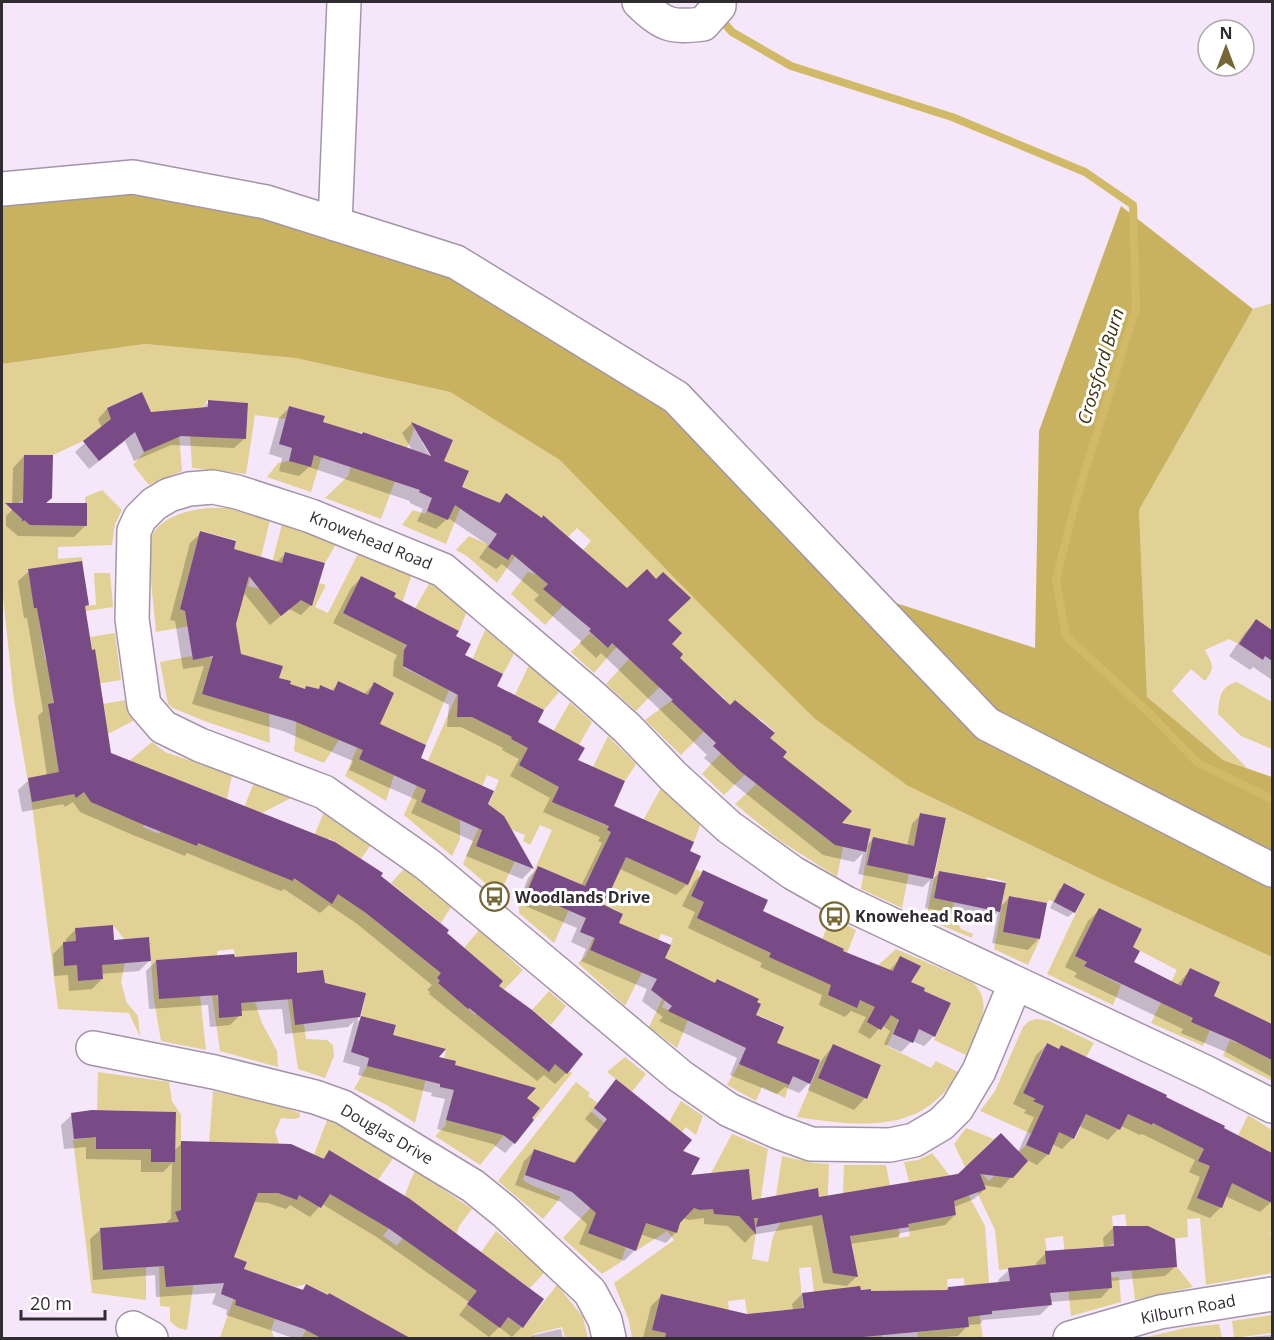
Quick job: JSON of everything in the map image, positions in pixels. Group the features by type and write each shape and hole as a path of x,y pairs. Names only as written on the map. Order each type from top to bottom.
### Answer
{"street":[{"path":"335,224 344,2"},
{"path":"639,2 666,24 682,27 711,13"},
{"path":"2,189 133,177 266,202 456,262 676,397 987,724 1272,870"},
{"name":"Knowehead Road","path":"1015,984 979,1071 957,1108 941,1125 914,1140 890,1145 811,1144 729,1110 680,1076 427,864 381,830 314,786 200,745 163,727 151,715 144,705 142,696 132,619 134,531 140,518 154,504 169,495 189,489 213,487 237,492 311,516 443,570 587,692 627,728 673,776 738,833 808,882 846,903 1205,1072 1272,1106"},
{"name":"Douglas Drive","path":"93,1048 214,1072 315,1097 343,1107 473,1186 505,1212 590,1292 605,1320 609,1338"},
{"name":"Kilburn Road","path":"1070,1338 1160,1312 1272,1294"}],"shaded area":[{"path":"133,177 456,262 676,397 862,592 1035,648 1039,431 1121,206 1253,309 1139,510 1147,697 1223,760 1272,777 1272,957 1097,877 908,786 815,719 560,460 450,392 295,358 145,344 2,364 2,189"},
{"path":"1272,303 1272,630 1256,619 1239,644 1229,639 1205,650 1212,669 1205,681 1191,669 1172,691 1247,768 1223,760 1147,697 1139,510 1253,309"},
{"path":"145,344 295,358 450,392 560,459 815,719 908,786 1097,877 1272,957 1272,1081 1223,1056 1230,1040 1236,1043 1250,1014 1214,996 1220,982 1190,968 1171,1007 1193,1018 1191,1022 1210,1030 1203,1046 1151,1023 1177,970 1133,947 1142,929 1115,916 1090,926 1075,956 1087,962 1084,966 1121,985 1113,1005 1047,974 1085,894 1065,883 1054,902 1049,900 1047,903 1010,896 1003,932 1040,939 1028,965 994,949 1006,882 987,877 981,907 980,879 939,871 934,898 954,902 952,911 961,929 973,934 972,938 926,919 946,818 920,813 915,846 873,838 867,864 909,873 902,908 861,889 871,829 848,824 837,877 779,840 735,804 770,771 765,743 775,732 759,718 751,727 746,710 735,700 681,755 645,720 671,701 699,727 725,699 697,674 678,668 636,711 606,684 629,659 620,643 594,673 571,652 590,633 608,648 644,609 597,568 545,625 511,594 528,572 538,575 548,584 544,589 561,604 583,550 591,541 577,528 568,537 543,515 497,583 467,556 456,550 469,536 489,545 488,547 507,560 506,494 487,522 483,519 491,499 468,489 446,544 402,525 413,510 425,514 427,511 448,519 469,472 444,461 453,440 416,424 381,519 325,498 348,476 351,467 399,444 363,432 358,433 331,425 311,492 267,477 278,463 289,461 311,466 325,416 289,406 285,419 255,415 246,474 192,468 190,435 246,439 248,403 208,400 202,408 177,410 182,471 149,485 133,465 144,452 164,443 142,392 107,408 122,443 120,444 104,425 83,441 53,455 24,455 23,499 18,503 17,509 34,525 86,526 85,497 102,490 122,510 115,524 112,545 58,547 58,559 82,557 83,565 38,571 28,570 35,608 96,605 94,573 110,573 113,607 39,618 45,660 55,659 59,683 95,649 92,650 90,637 115,633 121,680 52,691 54,706 49,708 54,745 67,743 87,773 114,754 122,767 152,742 165,752 232,775 227,799 189,784 197,845 202,834 229,845 255,780 293,797 262,813 250,809 314,836 324,812 372,843 361,859 329,838 306,874 332,903 338,894 366,894 371,917 425,960 445,969 437,979 475,1015 503,981 464,948 479,930 523,970 499,995 557,1061 572,1073 534,1120 532,1118 539,1108 523,1112 480,1165 435,1136 446,1125 446,1120 499,1134 482,1098 450,1089 456,1061 444,1058 446,1050 434,1046 415,1123 385,1104 354,1089 367,1066 419,1078 393,1035 396,1025 378,1020 369,1058 359,1026 366,993 345,988 339,1010 328,1011 323,970 306,972 307,983 290,985 295,1024 304,1024 306,1039 327,1040 333,1045 334,1056 325,1078 298,1069 287,995 253,974 251,956 235,957 234,949 217,951 218,964 215,965 219,1017 241,1003 255,1002 262,1023 277,1051 278,1067 220,1051 212,995 190,957 156,960 159,999 200,995 206,1050 161,1041 154,999 149,937 124,939 113,925 75,928 76,941 63,943 64,966 77,965 79,981 103,979 102,965 125,962 121,982 127,1003 138,1016 140,1037 129,1013 58,1009 33,812 14,700 2,588 2,364","holes":["788,761 851,811 828,840 765,790","180,781 159,834 143,827 144,824"]},
{"path":"207,508 227,508 270,520 261,557 256,555 248,586 265,590 282,524 336,544 325,563 285,552 274,592 313,603 319,583 326,585 315,607 328,613 359,552 412,574 402,603 393,598 395,593 361,576 343,613 377,630 414,610 430,582 467,611 459,631 423,612 404,649 408,652 403,661 404,668 449,690 426,745 375,723 359,759 394,775 386,801 345,776 365,730 350,686 338,681 334,691 320,685 303,724 339,740 324,763 294,751 295,707 289,681 279,678 282,666 268,662 264,674 212,660 202,694 269,713 270,743 207,722 168,704 160,662 192,656 193,660 209,657 225,661 237,632 235,618 156,632 150,569 151,538 161,524 167,520 183,513","holes":["200,531 236,540 216,618 180,609"]},
{"path":"486,628 515,652 503,674 477,661 457,707 459,715 466,717 509,707 529,665 559,692 544,710 517,696 515,731 511,739 528,748 546,744 570,702 592,722 579,745 543,756 534,773 563,789 573,811 605,825 613,808 617,810 607,830 631,842 661,788 700,825 694,842 662,858 656,871 674,879 676,874 690,880 695,869 702,872 691,896 822,939 832,917 856,930 839,974 843,1002 857,1007 875,968 896,949 972,982 983,999 984,1008 979,1027 966,1055 934,1040 951,1003 904,979 897,1024 887,1046 931,1068 936,1061 958,1072 944,1093 927,1107 908,1117 887,1122 843,1123 797,1117 821,1061 805,1055 795,1078 792,1077 776,1044 783,1026 760,1016 753,1032 749,1030 761,1004 718,979 712,991 677,974 662,1007 688,1020 677,1048 649,1027 674,974 661,968 673,938 661,934 625,1006 578,963 585,957 602,917 602,879 591,873 583,889 576,882 538,866 527,892 569,910 554,943 519,913 519,905 552,830 540,825 530,845 523,841 525,835 505,827 506,819 502,814 491,817 487,821 476,846 515,861 499,895 463,864 499,780 487,775 477,799 465,778 453,772 448,783 432,776 421,802 460,820 460,839 452,856 404,815","holes":["612,908 623,914 619,923 638,971 590,950 604,917","833,1045 881,1065 866,1099 818,1078"]},
{"path":"1237,682 1272,702 1272,749 1241,736 1218,714 1224,690 1227,686"},
{"path":"125,700 133,721 108,734 103,704"},
{"path":"608,736 636,764 625,781 598,769 586,795 581,792"},
{"path":"721,753 764,756 724,795 702,774"},
{"path":"405,868 451,907 441,923 391,883"},
{"path":"549,991 566,1006 551,1025 532,1010"},
{"path":"1037,1019 1049,1021 1094,1043 1086,1057 1061,1046 1059,1049 1046,1043 1023,1093 1059,1113 1056,1130 1075,1139 1094,1097 1103,1122 1120,1130 1128,1114 1152,1125 1154,1123 1204,1149 1199,1161 1221,1171 1248,1115 1272,1130 1272,1153 1248,1141 1228,1181 1241,1187 1247,1176 1255,1194 1272,1203 1270,1234 1272,1235 1272,1273 1206,1285 1200,1218 1187,1219 1188,1237 1155,1241 1136,1270 1177,1267 1193,1287 1135,1300 1125,1214 1112,1216 1114,1243 1109,1246 1070,1249 1074,1291 1112,1288 1111,1278 1119,1277 1121,1302 1071,1316 1063,1236 1045,1238 1048,1264 999,1270 995,1230 954,1144 966,1128 994,1139 971,1162 989,1181 1026,1145 1049,1154 1054,1144 980,1111 995,1091 1023,1027 1029,1021"},
{"path":"625,1057 646,1074 632,1092 607,1072"},
{"path":"739,1064 789,1085 785,1098 762,1087 756,1101 727,1085"},
{"path":"98,1072 169,1082 172,1101 181,1115 181,1174 209,1144 213,1091 271,1103 300,1113 300,1117 295,1119 281,1118 275,1132 279,1144 295,1169 284,1195 297,1200 327,1120 355,1132 394,1157 378,1180 404,1197 415,1170 472,1209 437,1263 449,1271 464,1276 496,1231 545,1272 530,1288 483,1255 511,1313 510,1319 523,1328 557,1285 583,1317 588,1338 565,1338 562,1327 533,1334 534,1338 404,1338 396,1333 393,1338 389,1338 391,1335 363,1312 329,1293 308,1331 321,1338 302,1338 323,1292 306,1284 296,1287 247,1270 235,1305 275,1319 271,1329 274,1338 220,1337 247,1262 231,1256 163,1246 166,1287 193,1286 187,1330 178,1328 170,1321 170,1307 160,1306 159,1264 138,1225 100,1228 103,1270 141,1268 146,1265 146,1300 92,1293 73,1140 88,1138 97,1118 97,1148 151,1149 152,1162 166,1162 167,1150 175,1150 176,1112 97,1110","holes":["213,1142 279,1144 278,1193 264,1193","329,1151 375,1177 356,1209 330,1194","410,1200 405,1235 397,1246 383,1236"]},
{"path":"576,1082 590,1093 588,1096 598,1103 591,1112 624,1138 663,1175 684,1150 688,1153 676,1175 702,1184 739,1216 744,1217 752,1204 749,1169 711,1173 732,1134 768,1149 752,1259 768,1262 773,1236 781,1222 823,1215 817,1188 776,1196 782,1156 829,1164 826,1239 832,1266 855,1261 843,1193 844,1165 886,1165 900,1238 910,1236 908,1223 956,1215 950,1176 957,1173 985,1226 989,1283 975,1285 983,1338 918,1338 917,1332 969,1326 964,1278 947,1279 948,1291 880,1317 882,1338 852,1338 877,1335 871,1289 859,1290 820,1305 825,1338 819,1338 811,1267 799,1268 803,1308 747,1314 745,1299 728,1301 732,1338 728,1338 725,1319 661,1295 653,1330 666,1333 665,1338 632,1338 629,1321 614,1283 674,1240 667,1231 636,1251 643,1230 589,1233 626,1247 621,1262 602,1274 563,1238 602,1195 573,1163 534,1149 523,1180 561,1197 543,1219 498,1181"},
{"path":"681,1101 703,1116 696,1135 686,1127 682,1132 669,1122"},
{"path":"932,1153 950,1176 909,1182 904,1162 918,1160"},
{"path":"1272,1315 1272,1333 1234,1338 1232,1321"},
{"path":"1219,1324 1222,1338 1143,1338 1185,1328"}],"building":[{"path":"142,392 151,412 208,407 208,400 248,403 246,439 181,436 144,452 135,432 99,461 83,441 111,419 107,408"},
{"path":"289,406 325,416 323,422 362,434 363,432 431,456 411,422 453,440 444,461 469,471 462,487 500,503 506,493 542,518 543,515 627,588 647,569 656,579 663,572 691,598 668,620 682,633 672,644 683,654 680,658 730,705 735,700 775,733 770,738 787,752 783,757 852,811 842,823 871,829 866,852 835,845 740,771 713,746 716,743 671,701 673,700 612,643 608,648 589,631 591,629 543,589 548,584 512,554 508,560 488,547 497,534 455,505 448,520 427,511 432,498 419,492 420,490 314,455 311,467 289,461 292,448 279,444"},
{"path":"24,455 53,455 52,498 46,503 87,503 87,526 30,525 24,520 22,522 22,519 5,503 23,503"},
{"path":"200,531 236,541 234,549 282,563 285,552 325,563 312,606 301,600 281,616 249,576 236,624 241,654 283,666 279,678 291,681 290,684 305,689 306,686 319,689 320,685 334,691 338,681 368,695 374,682 394,693 380,724 426,745 421,758 494,791 488,804 504,816 534,869 476,846 482,830 421,802 426,790 359,759 363,750 294,721 202,694 213,656 193,660 185,611 180,609"},
{"path":"82,561 89,605 85,606 92,650 95,649 111,753 335,842 383,873 381,876 449,930 447,933 503,981 499,986 532,1010 583,1054 567,1074 555,1064 549,1072 468,1009 438,983 440,981 437,978 441,973 366,913 338,894 332,904 294,878 293,881 198,843 197,846 144,825 91,802 84,792 76,798 74,794 32,802 28,778 59,772 48,704 54,703 28,569"},
{"path":"361,576 396,593 394,597 459,631 456,636 471,644 465,655 503,674 497,686 544,710 538,722 585,748 578,760 625,781 614,806 694,842 690,851 701,856 688,885 626,857 604,905 623,914 619,923 671,945 665,958 715,983 717,979 759,999 757,1002 761,1004 756,1015 784,1027 777,1043 820,1060 810,1084 793,1076 789,1085 739,1064 746,1048 668,1011 672,1006 651,990 657,979 590,950 595,938 580,932 586,918 527,892 538,866 585,886 611,832 607,830 609,826 552,802 559,787 519,765 528,748 511,739 512,737 472,717 457,717 458,695 403,666 404,650 407,645 343,613"},
{"path":"1256,619 1272,630 1272,661 1265,656 1263,660 1239,644"},
{"path":"920,813 946,818 933,879 867,865 873,837 914,846"},
{"path":"703,870 768,900 763,911 844,949 843,951 893,971 900,956 921,966 911,982 925,988 924,991 951,1003 935,1037 919,1029 913,1043 893,1034 899,1020 891,1015 881,1030 867,1022 875,1007 860,1000 857,1008 828,995 831,985 769,957 771,953 697,918 704,902 691,896"},
{"path":"939,871 1006,883 1000,912 934,898"},
{"path":"1064,883 1085,894 1075,913 1054,902"},
{"path":"1009,896 1047,903 1040,939 1003,932"},
{"path":"1099,908 1142,929 1133,947 1140,951 1134,962 1181,986 1190,968 1220,982 1214,996 1272,1024 1272,1060 1191,1022 1193,1018 1084,966 1087,962 1075,956"},
{"path":"113,925 114,940 149,937 151,961 102,965 103,979 78,981 77,965 64,966 63,942 76,941 75,928"},
{"path":"297,952 297,973 323,970 325,983 366,993 360,1017 295,1025 292,999 241,1003 242,1016 219,1018 218,995 159,999 156,960"},
{"path":"361,1016 396,1025 393,1035 446,1049 439,1057 456,1061 455,1065 536,1088 527,1098 540,1108 532,1118 534,1120 515,1144 503,1135 446,1120 454,1090 440,1087 440,1084 367,1066 369,1058 351,1052"},
{"path":"1047,1043 1059,1049 1061,1045 1167,1095 1166,1097 1225,1126 1224,1128 1272,1153 1272,1203 1232,1183 1222,1208 1197,1198 1210,1166 1198,1161 1204,1149 1153,1123 1152,1125 1128,1114 1120,1130 1086,1114 1074,1139 1059,1132 1049,1155 1026,1145 1044,1106 1023,1093"},
{"path":"833,1044 881,1065 867,1099 818,1078"},
{"path":"616,1079 692,1140 683,1151 700,1158 691,1175 749,1169 752,1200 818,1188 819,1197 958,1174 1001,1133 1028,1161 1013,1178 980,1174 986,1189 954,1201 956,1215 908,1224 909,1227 850,1236 858,1277 833,1273 822,1215 756,1227 758,1218 754,1218 756,1234 739,1216 714,1214 713,1209 694,1208 680,1223 677,1233 646,1223 636,1251 588,1233 596,1213 572,1192 525,1175 534,1149 575,1163 607,1119 594,1108"},
{"path":"92,1110 176,1112 175,1162 151,1162 151,1149 96,1149 96,1137 74,1139 71,1113"},
{"path":"181,1141 291,1144 324,1159 329,1150 410,1199 544,1299 523,1328 508,1317 500,1328 467,1304 477,1291 388,1228 330,1194 321,1208 299,1195 297,1200 278,1193 258,1193 234,1257 247,1262 244,1269 303,1290 306,1284 328,1295 329,1293 410,1338 321,1338 304,1329 235,1305 236,1300 221,1294 224,1283 166,1287 164,1266 103,1270 100,1228 179,1222 175,1212 181,1210"},
{"path":"1113,1226 1148,1226 1175,1239 1177,1267 1111,1272 1112,1288 1050,1293 1052,1305 992,1311 992,1314 968,1317 969,1327 852,1338 665,1338 666,1333 652,1330 661,1294 747,1314 804,1308 802,1293 860,1286 861,1290 871,1289 871,1291 948,1290 948,1287 1010,1281 1008,1268 1046,1264 1045,1251 1114,1246"}],"waterway":[{"name":"Crossford Burn","path":"718,16 732,32 791,66 952,117 1085,172 1133,205 1136,308 1076,500 1056,579 1066,636 1147,711 1198,763 1272,799"}],"place":[{"name":"Woodlands Drive","path":"494,897"},
{"name":"Knowehead Road","path":"834,916"}]}
